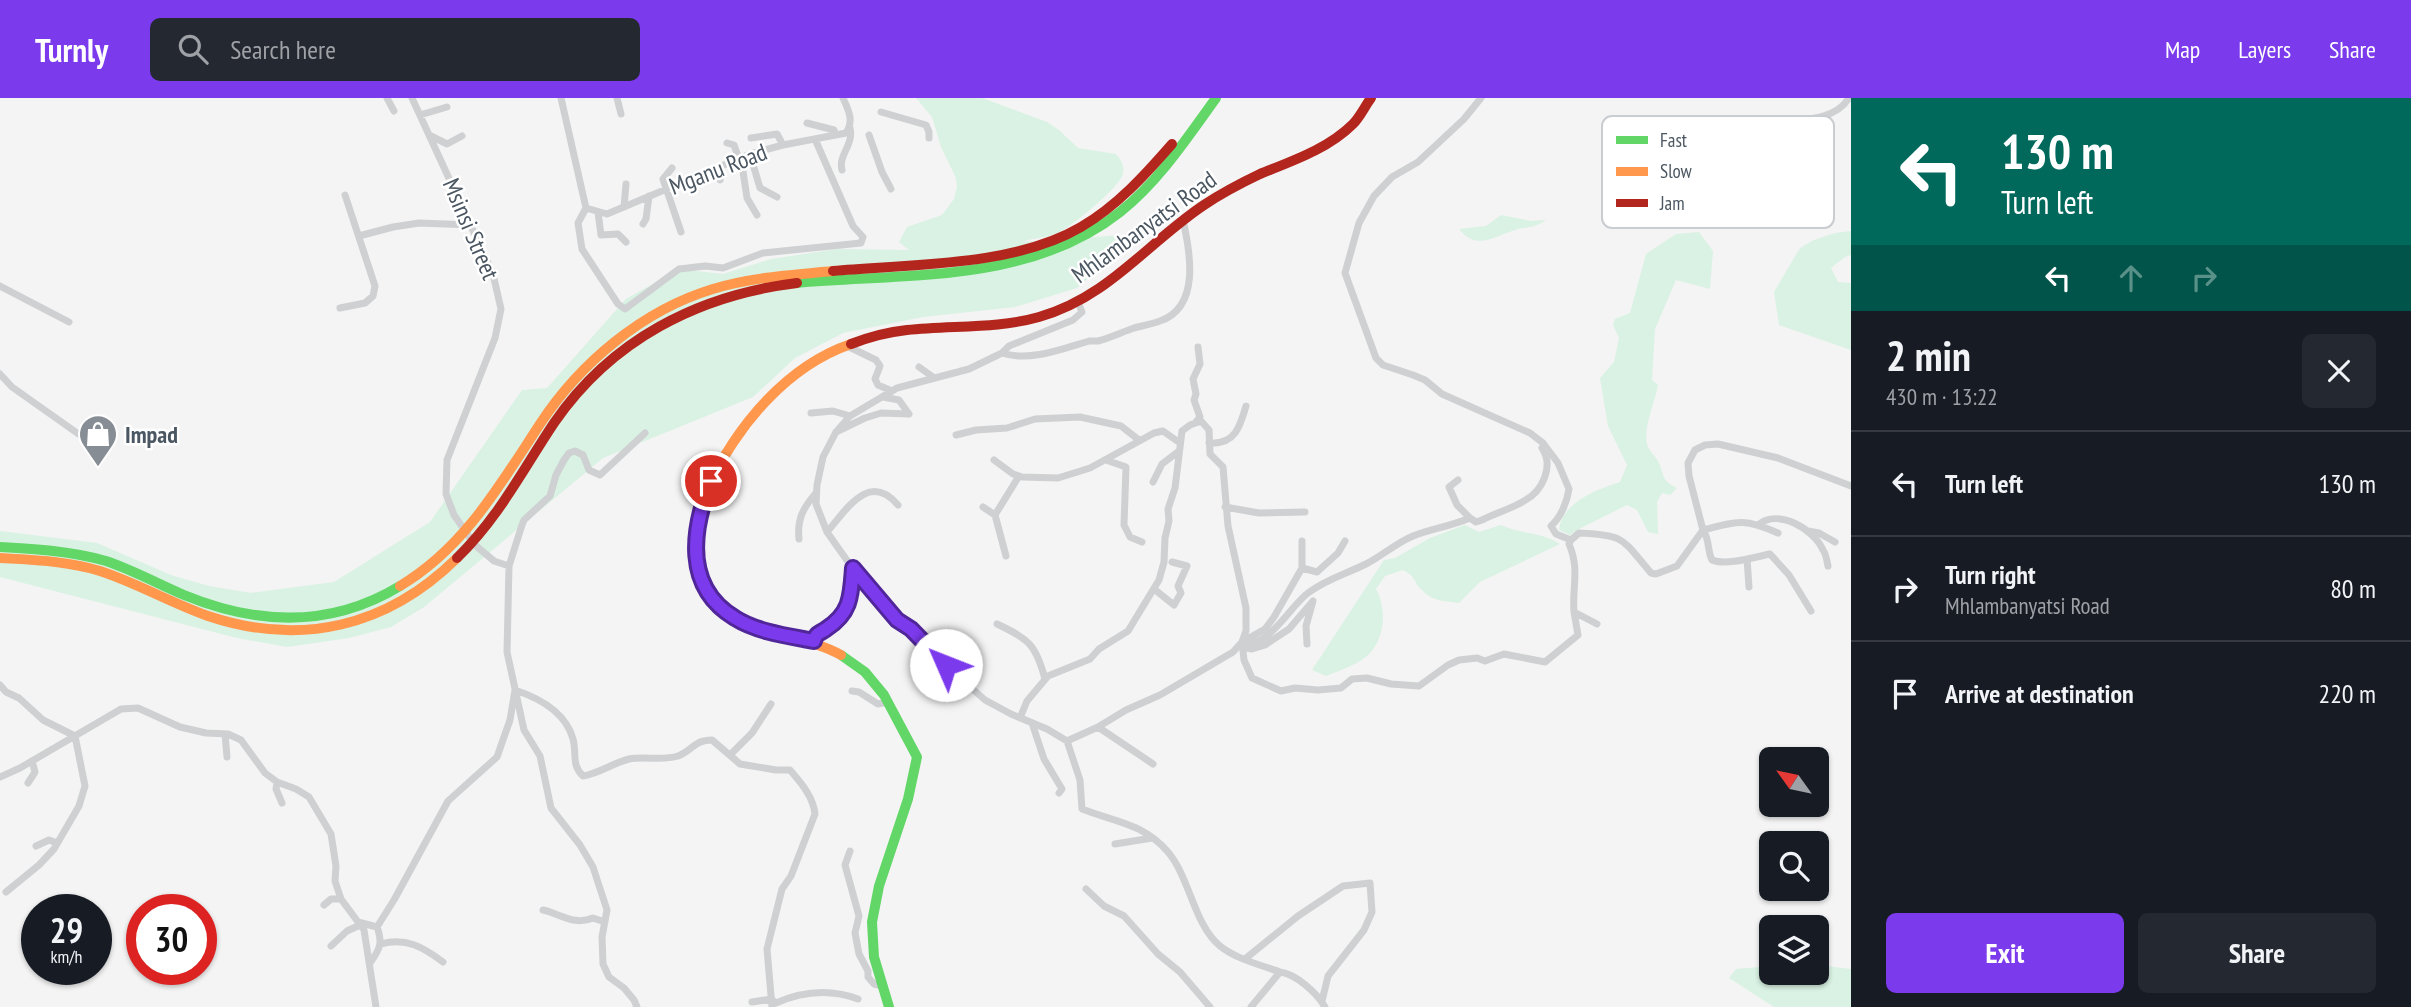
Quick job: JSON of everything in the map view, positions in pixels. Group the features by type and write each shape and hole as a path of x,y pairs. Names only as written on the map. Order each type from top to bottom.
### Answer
{"main road":[{"path":"0,558 65,563 99,571 207,615 243,625 313,629 346,625 375,615 406,598 433,578 462,545 473,523 556,401 584,369 612,344 647,321 684,300 716,289 769,277 1002,256 1046,244 1079,228 1115,203 1143,178 1171,146 1206,98"},
{"path":"0,547 46,550 89,557 132,570 187,596 244,614 292,619 320,617 368,603 395,590 481,532 500,509 562,412 587,383 616,356 667,322 709,302 774,285 986,269 1033,259 1080,239 1120,213 1169,161 1218,98"},
{"name":"Mhlambanyatsi Road","path":"889,1007 874,959 871,938 875,910 909,795 911,774 917,757 905,740 900,720 889,702 869,676 854,663 814,641 748,625 721,608 701,579 696,560 696,531 702,504 724,456 756,410 791,376 813,361 847,346 902,331 1037,318 1078,302 1114,279 1183,220 1229,190 1335,138 1353,123 1371,98"}],"street":[{"path":"387,98 394,111"},
{"name":"Msinsi Street","path":"412,98 493,274 501,309 495,338 447,460 446,494 459,523 482,552 494,561 509,566"},
{"path":"561,98 586,208 578,223 582,249 618,304 625,309 679,270 723,268 762,253 861,243 864,240 853,226 815,139"},
{"path":"617,98 621,114"},
{"path":"842,170 840,163 850,141 851,116 843,98"},
{"path":"1481,98 1464,119 1418,162 1392,177 1374,196 1359,223 1345,273 1376,358 1383,365 1413,374 1441,394 1518,426 1543,443 1569,489 1568,498 1551,526 1556,534 1571,540"},
{"path":"1824,116 1840,111 1849,98"},
{"path":"420,115 447,107"},
{"path":"881,112 926,125 929,138"},
{"path":"807,123 827,127 834,130 836,135"},
{"name":"Mganu Road","path":"586,208 607,214 750,154 846,133 850,127"},
{"path":"751,138 777,134 783,145"},
{"path":"429,135 447,144 462,136"},
{"path":"869,135 891,189"},
{"path":"727,143 734,145 740,158 747,198 757,215"},
{"path":"750,154 762,191 773,193 777,197"},
{"path":"672,167 663,179 681,232"},
{"path":"716,168 720,180"},
{"path":"757,178 765,175"},
{"path":"624,207 626,184"},
{"path":"340,309 365,303 373,296 376,286 345,195"},
{"path":"643,224 648,212 649,196"},
{"path":"598,212 601,235 618,234 626,242"},
{"path":"1002,353 1030,356 1098,341 1162,321 1174,313 1188,291 1191,268 1188,233 1183,220"},
{"path":"359,236 419,223 471,225"},
{"path":"0,286 69,322"},
{"path":"1078,302 1082,312 1073,320 1009,346 1002,353 969,369 933,377 892,391 850,416 836,432 823,457 816,504 827,532 853,568 897,620 911,629 933,654 985,700 1067,741 1080,780 1082,810 1128,822 1152,838 1168,852 1212,937 1221,947 1245,959 1289,973 1323,1004"},
{"path":"847,346 876,360 880,366 875,379 878,385 892,391"},
{"path":"1195,423 1200,417 1194,400 1196,394 1193,379 1200,365 1198,347"},
{"path":"919,367 933,377"},
{"path":"0,374 12,387 87,440"},
{"path":"836,432 881,413 909,414 898,400 882,397"},
{"path":"1209,443 1220,444 1235,433 1245,406"},
{"path":"811,413 833,411 850,416"},
{"path":"956,435 976,430 1007,428 1035,419 1080,417 1121,426 1139,440"},
{"path":"1020,718 1027,701 1045,679 1090,659 1099,649 1128,631 1154,589 1164,562 1168,509 1175,488 1182,431 1201,421 1209,430 1210,454 1223,467 1225,507 1247,608 1246,631 1242,642 1247,670 1252,678 1281,691 1295,688 1340,688 1352,679 1367,678 1391,684 1419,686 1459,660 1477,658 1485,661 1504,654 1545,662 1578,635 1573,600 1575,563 1569,544 1579,533 1617,536 1625,541 1651,573 1656,574 1677,566 1703,530 1739,521 1778,533"},
{"path":"993,460 1019,476 1058,478 1090,468 1154,433 1163,431 1180,447"},
{"path":"636,1007 624,988 609,977 603,964 602,937 607,910 593,867 580,845 551,808 540,756 524,730 508,652 509,566 524,520 550,496 556,475 569,453 575,451 583,455 589,470 600,475 645,433"},
{"path":"1534,435 1554,465 1558,476 1567,484"},
{"path":"1811,611 1789,575 1770,554 1718,563 1712,560 1692,488 1688,463 1695,450 1704,445 1718,444 1777,458 1851,486"},
{"path":"1153,482 1162,464 1180,447"},
{"path":"1458,480 1449,487 1457,505 1476,522 1525,501 1546,478 1547,455"},
{"path":"1106,460 1126,467 1124,525 1130,537 1142,542"},
{"path":"995,515 1019,476"},
{"path":"799,539 798,526 803,508 817,491"},
{"path":"827,532 862,494 884,493 898,505"},
{"path":"984,507 995,515 1006,556"},
{"path":"1225,507 1259,513 1305,512"},
{"path":"1242,642 1255,643 1267,637 1305,595 1326,580 1366,564 1412,537 1469,518"},
{"path":"1758,525 1769,519 1785,520 1835,542"},
{"path":"1808,531 1823,550 1828,566"},
{"path":"1067,741 1160,695 1233,652 1242,642 1265,629 1302,568 1302,541"},
{"path":"1302,568 1317,572 1338,553 1345,541"},
{"path":"1747,559 1749,587"},
{"path":"1154,589 1174,605 1181,593 1178,586 1187,566 1172,562"},
{"path":"814,641 816,635 837,620 850,601 853,568"},
{"path":"1242,642 1252,649 1265,645 1289,629 1313,601 1306,626 1307,644"},
{"path":"1574,612 1597,624"},
{"path":"997,624 1028,641 1035,649 1045,679"},
{"path":"0,685 43,720 75,736"},
{"path":"515,690 536,698 562,718 573,739 576,766 583,776 631,758 679,756 701,741 712,740 740,764 790,770 802,784 814,804 815,814 791,876 782,889 767,949 771,1003"},
{"path":"370,964 381,944 378,930 447,801 497,757 510,720 515,690"},
{"path":"852,691 859,692 878,704 889,702"},
{"path":"730,755 752,733 771,704"},
{"path":"0,777 121,709 138,708 188,729 225,734 241,740 265,773 277,782 309,797 331,834 336,866 335,881 341,899 359,924 366,940 376,1007"},
{"path":"1032,723 1044,759 1062,789 1059,793"},
{"path":"1098,727 1153,764"},
{"path":"225,734 227,757"},
{"path":"6,892 39,866 57,843 79,806 85,786 75,736"},
{"path":"28,783 36,772 32,761"},
{"path":"277,782 275,789 282,803"},
{"path":"1115,844 1152,838"},
{"path":"36,846 49,840 57,843"},
{"path":"850,851 845,865 859,916 855,933 859,954 868,971 868,977 874,984 882,986"},
{"path":"1245,959 1297,916 1343,886 1370,883 1372,912 1364,930 1328,976 1323,1004"},
{"path":"1086,889 1104,906 1124,916 1158,954 1180,972 1210,1007"},
{"path":"324,905 331,899 341,899"},
{"path":"543,910 570,920 583,922 593,918 605,922"},
{"path":"331,946 359,924 426,950 443,962"},
{"path":"381,944 397,940"},
{"path":"1251,1007 1280,972"},
{"path":"752,1002 776,1003 822,991 841,992 858,999"}],"green space":[{"path":"916,98 982,98 1047,122 1078,148 1118,156 1123,166 1123,174 1094,206 1058,233 1022,242 1139,234 1077,288 1015,307 923,317 843,333 795,358 753,397 603,458 424,607 391,627 349,638 287,647 237,638 0,577 0,531 97,543 171,575 209,586 251,593 334,582 430,522 522,390 547,388 626,299 679,269 723,274 771,259 837,249 909,250 899,242 907,227 942,215 954,199 957,187 932,117"},
{"path":"1501,215 1531,221 1546,220 1534,226 1479,241 1466,236 1459,229 1486,226"},
{"path":"1851,231 1851,255 1831,268 1838,282 1851,283 1851,350 1779,325 1774,292 1800,248 1835,233"},
{"path":"1699,232 1713,251 1710,289 1676,280 1655,329 1652,380 1658,385 1646,438 1664,478 1677,488 1670,495 1662,493 1657,502 1658,534 1648,532 1637,510 1627,505 1570,535 1559,530 1567,512 1582,498 1620,482 1627,465 1608,426 1600,378 1614,362 1619,338 1613,325 1615,319 1630,313 1646,254 1676,234"},
{"path":"1465,525 1479,532 1501,525 1546,537 1560,544 1480,582 1459,603 1439,600 1426,594 1411,575 1403,570 1385,576 1376,589 1382,604 1382,629 1371,652 1356,663 1326,676 1312,670 1384,560 1395,558 1430,538"},
{"path":"1829,966 1851,969 1851,1007 1774,1007 1729,978 1736,969 1759,967 1759,985 1829,985"}],"traffic: fast":[{"path":"797,283 965,271 1046,252 1084,235 1134,200 1172,158 1216,98"},
{"path":"0,547 67,553 106,561 211,605 266,616 294,618 321,615 374,600 400,586"},
{"path":"841,655 865,672 884,695 917,757 908,799 879,886 872,922 874,957 889,1007"}],"traffic: slow":[{"path":"400,586 423,571 462,534 574,380 594,360 638,325 662,310 713,289 758,279 833,271"},
{"path":"841,655 742,621 728,612 715,600 701,577 695,551 697,523 705,496 733,442 750,419 795,375 816,360 851,344"},
{"path":"0,558 50,561 100,571 208,616 276,630 309,629 372,615 402,601 430,582 457,558"}],"traffic: jam":[{"path":"851,344 900,331 1023,321 1064,308 1107,283 1183,220 1211,201 1253,177 1309,154 1332,141 1353,124 1371,98"},
{"path":"833,271 927,265 993,257 1054,240 1107,210 1172,144"},
{"path":"457,558 498,510 554,423 577,394 602,368 630,345 660,326 725,298 797,283"}],"place":[{"name":"Impad","path":"98,468"}],"route":[{"path":"711,481 696,531 696,560 701,579 721,608 748,625 814,641 816,635 837,620 850,601 853,568 897,620 911,629 946,665"}]}
